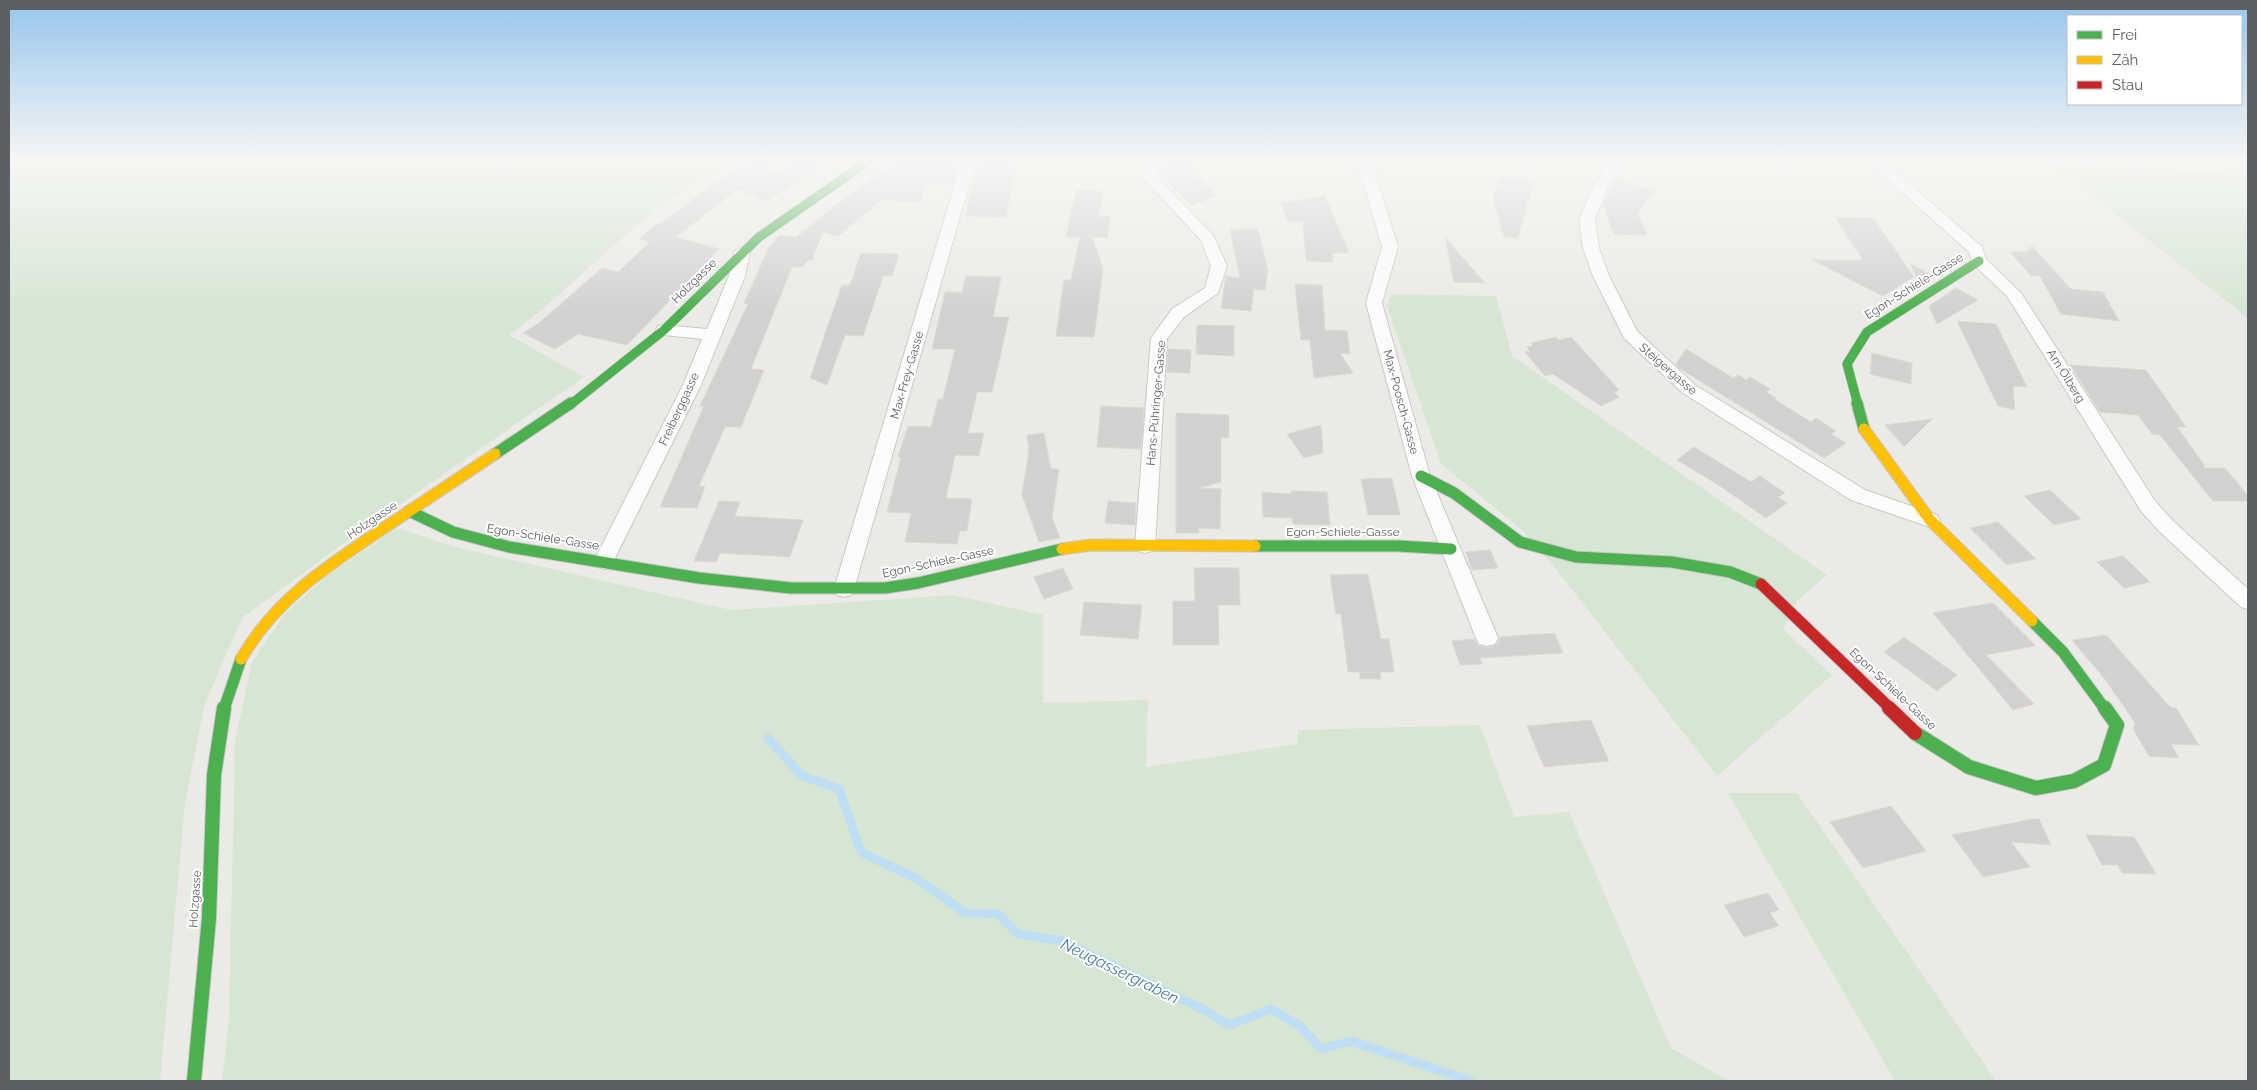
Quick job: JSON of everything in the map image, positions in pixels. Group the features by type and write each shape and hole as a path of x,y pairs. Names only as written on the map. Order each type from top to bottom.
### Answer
{"street":[{"name":"Holzgasse","path":"194,1081 210,896 218,738 228,695 239,664 257,635 275,612 298,589 328,565 569,405 664,330 742,252 774,225 795,211"},
{"name":"Max-Frey-Gasse","path":"844,589 954,211"},
{"name":"Hans-Pühringer-Gasse","path":"1144,546 1159,338 1178,313 1212,290 1219,266 1208,238 1182,211"},
{"name":"Max-Poosch-Gasse","path":"1379,211 1390,247 1374,302 1421,476 1487,638"},
{"name":"Steigergasse","path":"1590,211 1587,219 1591,248 1601,276 1630,334 1689,389 1858,495 1930,520"},
{"name":"Am Ölberg","path":"1931,211 1976,250 1980,261 2013,293 2148,506 2166,526 2248,601"},
{"name":"Freiberggasse","path":"604,561 692,385 711,335 737,276 742,252"},
{"name":"Egon-Schiele-Gasse","path":"1421,476 1454,493 1520,542 1576,557 1672,562 1730,572 1761,584 1919,736 1969,768 2036,788 2074,780 2104,765 2117,725 2063,652 1930,520 1863,428 1847,364 1867,332 1980,261"},
{"path":"664,330 711,335"},
{"name":"Egon-Schiele-Gasse","path":"409,511 452,532 509,547 699,578 791,588 885,588 1063,549 1091,545 1398,546 1450,549"}],"green space":[{"path":"9,211 656,211 613,246 540,311 509,335 584,377 337,548 242,618 204,706 185,803 160,1081 9,1081"},
{"path":"2111,211 2248,211 2248,318"},
{"path":"1391,294 1496,296 1512,356 1827,575 1797,601 1783,629 1832,675 1717,776 1556,569 1523,531 1441,464 1387,306"},
{"path":"397,528 455,547 731,610 953,595 1043,615 1043,703 1148,700 1146,767 1297,744 1298,730 1480,725 1514,817 1569,812 1671,1048 1729,1081 222,1081 229,1019 235,741 252,662 284,615 324,578"},
{"path":"1728,793 1797,793 1996,1081 1895,1081"}],"building":[{"path":"678,211 710,211 676,237 719,249 627,345 578,334 555,349 523,333 539,323 602,268 618,272 650,242 639,239 658,223 660,224"},
{"path":"829,211 868,211 838,236 823,232 812,260 808,260 802,267 792,267 751,369 764,370 741,427 725,427 699,486 705,487 697,508 660,507 704,406 700,406 748,304 744,303 769,247 779,236 797,237"},
{"path":"967,211 1007,211 1006,217 966,216"},
{"path":"1072,211 1099,211 1098,216 1110,216 1107,238 1092,237 1103,268 1094,337 1056,336 1064,280 1071,280 1080,237 1066,237"},
{"path":"1284,211 1331,211 1349,253 1332,253 1333,262 1306,261 1303,222 1287,221"},
{"path":"1497,211 1525,211 1518,238 1504,237"},
{"path":"1605,211 1639,211 1637,213 1647,235 1614,234"},
{"path":"1835,217 1873,218 1914,277 1883,296 1812,260 1863,260"},
{"path":"1258,229 1268,270 1265,290 1254,289 1251,311 1221,308 1226,276 1240,278 1230,230"},
{"path":"1445,237 1485,283 1454,282"},
{"path":"2032,246 2071,289 2103,292 2119,321 2061,314 2040,276 2031,276 2010,252 2028,251"},
{"path":"861,253 899,254 892,276 883,276 863,336 845,335 827,385 810,378 842,285 850,285"},
{"path":"1910,263 1935,277 1920,286"},
{"path":"966,276 1001,277 993,317 1009,317 992,392 977,392 968,433 984,433 979,456 955,455 946,498 972,499 967,531 960,531 957,544 905,542 911,513 887,512 901,457 898,457 908,426 931,427 938,399 943,399 955,349 932,349 945,292 962,292"},
{"path":"1295,284 1322,285 1325,330 1347,331 1350,354 1340,353 1353,373 1314,378 1310,340 1301,340"},
{"path":"1956,288 1978,300 1937,324 1929,306"},
{"path":"1957,321 1996,324 2027,387 2013,386 2015,410 1998,406"},
{"path":"1197,325 1234,326 1234,356 1196,354"},
{"path":"1556,337 1559,340 1571,337 1619,390 1614,393 1619,397 1601,406 1553,374 1545,376 1525,352 1530,351 1527,347 1533,346 1531,343"},
{"path":"1168,349 1191,350 1190,373 1167,372"},
{"path":"1686,349 1733,378 1739,375 1746,380 1750,377 1770,389 1766,392 1776,398 1774,399 1811,422 1816,418 1836,431 1831,434 1846,443 1824,458 1679,368 1676,364"},
{"path":"1872,353 1912,363 1911,384 1870,374"},
{"path":"2070,365 2146,370 2186,427 2177,427 2205,466 2203,468 2225,468 2248,496 2248,501 2213,501 2160,435 2152,434 2138,415 2100,412"},
{"path":"1101,406 1144,408 1141,449 1097,447"},
{"path":"1176,413 1229,415 1229,438 1221,438 1221,482 1199,488 1221,489 1220,529 1199,528 1199,533 1176,533"},
{"path":"1932,419 1904,447 1885,425"},
{"path":"1321,425 1323,453 1304,458 1287,434"},
{"path":"1044,433 1051,469 1059,469 1052,518 1060,538 1039,542 1022,495 1029,451 1027,435"},
{"path":"1694,447 1751,482 1760,476 1785,493 1778,497 1787,503 1766,518 1717,484 1677,460"},
{"path":"1392,478 1400,515 1368,515 1361,479"},
{"path":"2050,490 2081,519 2054,525 2024,496"},
{"path":"1291,491 1327,492 1330,525 1293,524 1292,518 1263,517 1262,492 1291,494"},
{"path":"719,501 740,502 735,516 803,520 790,557 720,553 716,562 694,561"},
{"path":"1108,501 1136,503 1135,525 1105,523"},
{"path":"1998,522 2036,559 2007,565 1970,528"},
{"path":"1490,550 1498,568 1472,570 1466,552"},
{"path":"2123,556 2150,582 2124,588 2097,562"},
{"path":"1063,568 1073,589 1044,599 1034,577"},
{"path":"1194,568 1239,568 1240,605 1218,605 1219,645 1173,645 1173,601 1195,601"},
{"path":"1368,574 1381,639 1389,639 1394,672 1380,672 1381,679 1360,679 1360,672 1348,672 1341,614 1336,614 1330,575"},
{"path":"1084,602 1142,605 1138,639 1080,635"},
{"path":"1993,603 2036,646 1986,655 2034,704 2013,710 1971,659 1972,657 1970,658 1933,613"},
{"path":"1555,633 1563,653 1480,658 1482,664 1460,665 1452,641 1474,639 1479,646 1487,648 1497,645 1500,637"},
{"path":"2106,635 2170,707 2176,708 2199,745 2171,744 2179,758 2149,756 2133,729 2135,724 2130,715 2104,678 2072,640"},
{"path":"1904,637 1957,675 1937,691 1884,652"},
{"path":"1591,720 1609,761 1544,767 1527,726"},
{"path":"1891,806 1926,851 1863,868 1830,822"},
{"path":"2039,819 2051,845 2011,842 2030,867 1983,877 1952,835"},
{"path":"2086,835 2134,837 2156,874 2122,873 2118,865 2102,865"},
{"path":"1768,893 1779,910 1770,913 1779,926 1744,937 1724,905"}],"waterway":[{"name":"Neugassergraben","path":"768,738 802,776 839,789 861,852 917,879 965,913 998,914 1018,934 1063,941 1206,1011 1229,1025 1271,1009 1300,1026 1321,1049 1351,1041 1471,1081"}],"traffic: fast":[{"path":"495,454 569,405 664,330 759,237 797,211"},
{"path":"1864,429 1847,364 1867,332 1979,261"},
{"path":"1421,476 1454,493 1520,542 1576,557 1672,562 1730,572 1761,584"},
{"path":"409,511 453,532 509,547 699,578 791,588 885,588 918,583 1062,549"},
{"path":"1255,546 1398,546 1451,549"},
{"path":"1915,733 1969,767 2036,788 2074,781 2104,765 2117,725 2063,652 2032,621"},
{"path":"194,1081 209,918 214,775 217,745 222,715 241,659"}],"traffic: slow":[{"path":"1864,429 1930,520 2032,621"},
{"path":"241,659 253,638 268,618 305,584 345,554 495,454"},
{"path":"1062,549 1091,545 1255,546"}],"traffic: jam":[{"path":"1761,584 1915,733"}]}
